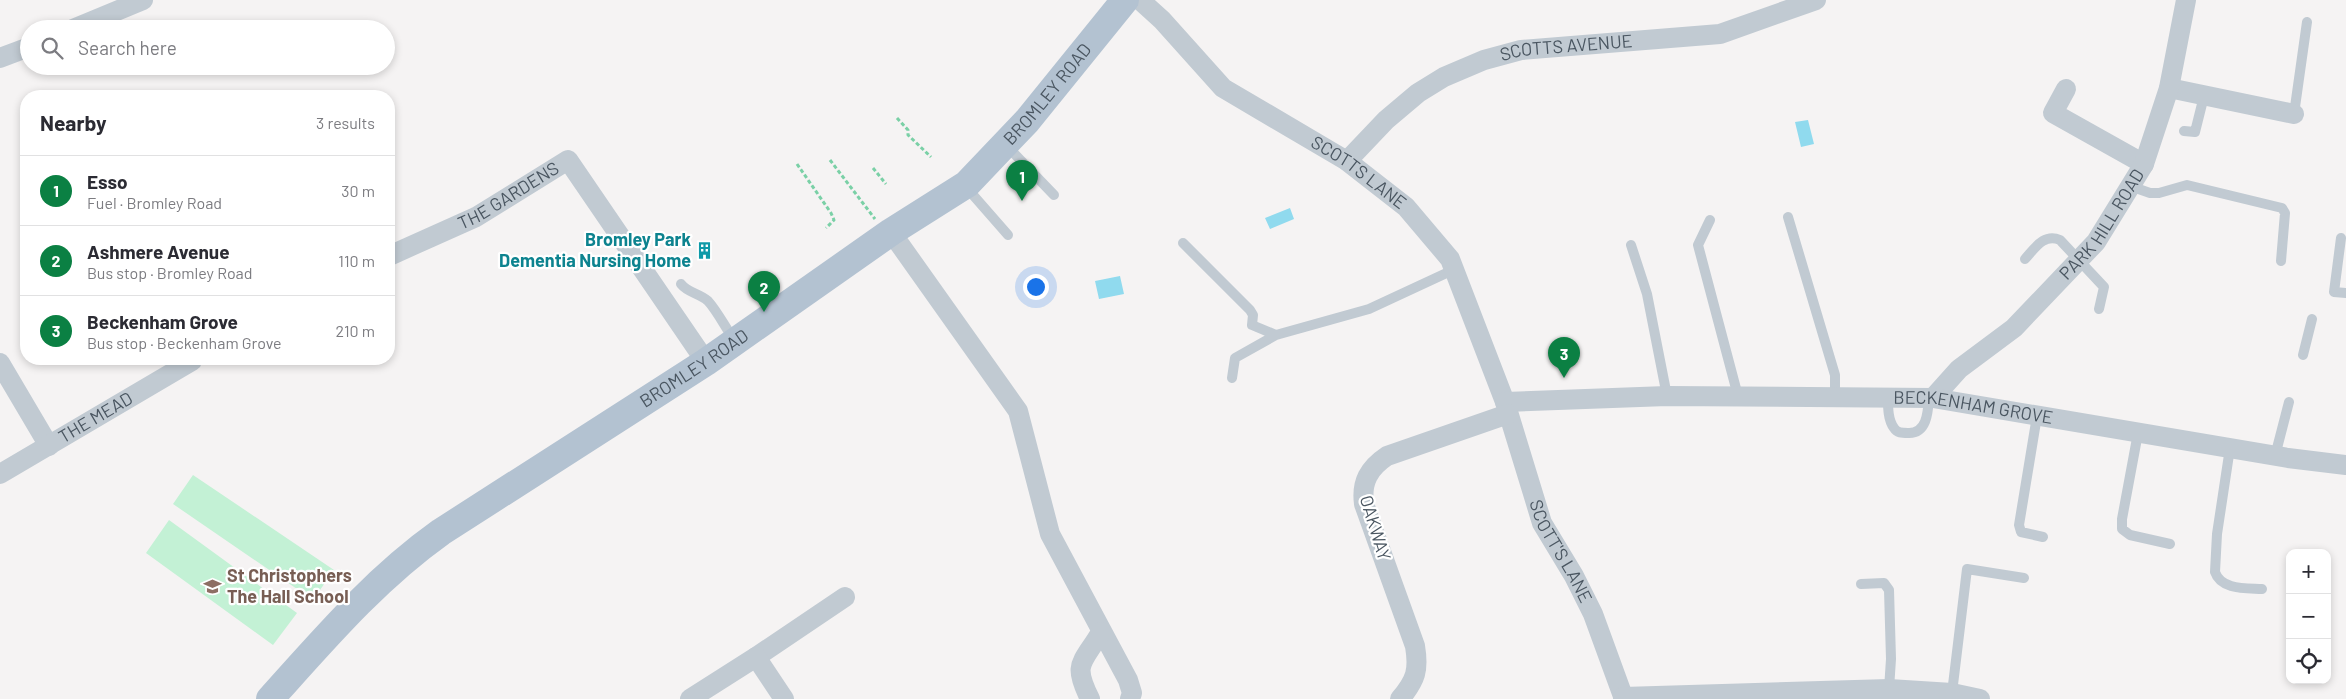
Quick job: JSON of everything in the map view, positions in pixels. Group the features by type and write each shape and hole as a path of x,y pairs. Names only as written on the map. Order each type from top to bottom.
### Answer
{"main road":[{"name":"BROMLEY ROAD","path":"270,699 351,608 412,553 449,526 706,362 891,232 965,186 1027,121 1125,0"}],"street":[{"path":"95,20 143,0"},
{"name":"SCOTTS LANE","path":"1140,0 1162,20 1223,88 1347,161 1406,207 1450,259 1507,408"},
{"name":"SCOTTS AVENUE","path":"1347,161 1386,120 1418,93 1444,77 1484,60 1521,50 1720,34 1816,0"},
{"name":"PARK HILL ROAD","path":"1931,398 1959,369 2014,328 2096,242 2144,164 2169,88 2186,0"},
{"path":"0,58 20,50"},
{"path":"2169,88 2294,114"},
{"path":"2066,90 2052,113 2144,164"},
{"name":"THE GARDENS","path":"395,253 476,217 568,160 706,362"},
{"path":"891,232 1018,411 1050,534 1128,680 1132,693 1130,699"},
{"path":"0,363 49,446"},
{"name":"THE MEAD","path":"0,474 185,365"},
{"name":"BECKENHAM GROVE","path":"1507,408 1667,396 1931,398 2275,456 2346,465"},
{"name":"SCOTT'S LANE","path":"1507,408 1542,523 1574,576 1593,614 1624,698"},
{"name":"OAKWAY","path":"1400,699 1410,687 1416,675 1415,646 1364,504 1362,490 1367,475 1375,464 1387,456 1507,408"},
{"path":"690,699 756,657 845,596"},
{"path":"1090,699 1080,679 1079,667 1101,632"},
{"path":"756,657 784,699"},
{"path":"1624,698 1889,689 1952,693 1980,699"}],"lane":[{"path":"2294,114 2307,22"},
{"path":"2184,131 2195,132 2204,96"},
{"path":"1005,144 1054,195"},
{"path":"2130,186 2150,193 2159,193 2187,185 2282,208 2285,213 2281,261"},
{"path":"965,186 1008,236"},
{"path":"1788,217 1835,375 1835,397"},
{"path":"1710,220 1698,245 1738,396"},
{"path":"2024,259 2042,241 2052,237 2060,240 2104,286 2099,309"},
{"path":"2341,238 2334,292 2346,293"},
{"path":"1183,243 1250,310 1252,325 1276,335"},
{"path":"1631,245 1647,294 1667,396"},
{"path":"1232,378 1235,358 1276,335 1369,309 1454,270"},
{"path":"681,284 686,291 700,295 709,302 735,342"},
{"path":"2303,355 2312,319"},
{"path":"1888,398 1889,416 1894,428 1897,432 1911,434 1922,428 1926,421 1931,398"},
{"path":"2275,456 2290,402"},
{"path":"2037,416 2019,525 2022,532 2027,535 2043,537"},
{"path":"2138,433 2122,528 2130,535 2170,544"},
{"path":"2230,448 2218,526 2214,572 2216,578 2228,585 2262,589"},
{"path":"1952,693 1967,569 2024,578"},
{"path":"1861,584 1884,583 1889,590 1891,659 1889,689"}],"path":[{"path":"897,118 908,130 908,135 931,157"},
{"path":"830,160 878,222 891,232"},
{"path":"797,164 834,220 826,228"},
{"path":"873,168 886,184"}],"green space":[{"path":"193,475 334,570 313,600 173,504"},
{"path":"169,520 297,613 273,645 146,553"}],"water":[{"path":"1808,120 1814,144 1801,147 1795,122"},
{"path":"1290,208 1294,219 1270,229 1265,218"},
{"path":"1120,276 1124,294 1099,299 1095,281"}],"place":[{"name":"Esso","path":"1022,201"},
{"name":"Bromley Park Dementia Nursing Home","path":"705,250"},
{"name":"Ashmere Avenue","path":"764,312"},
{"name":"Beckenham Grove","path":"1564,378"},
{"name":"St Christophers The Hall School","path":"213,586"}]}
